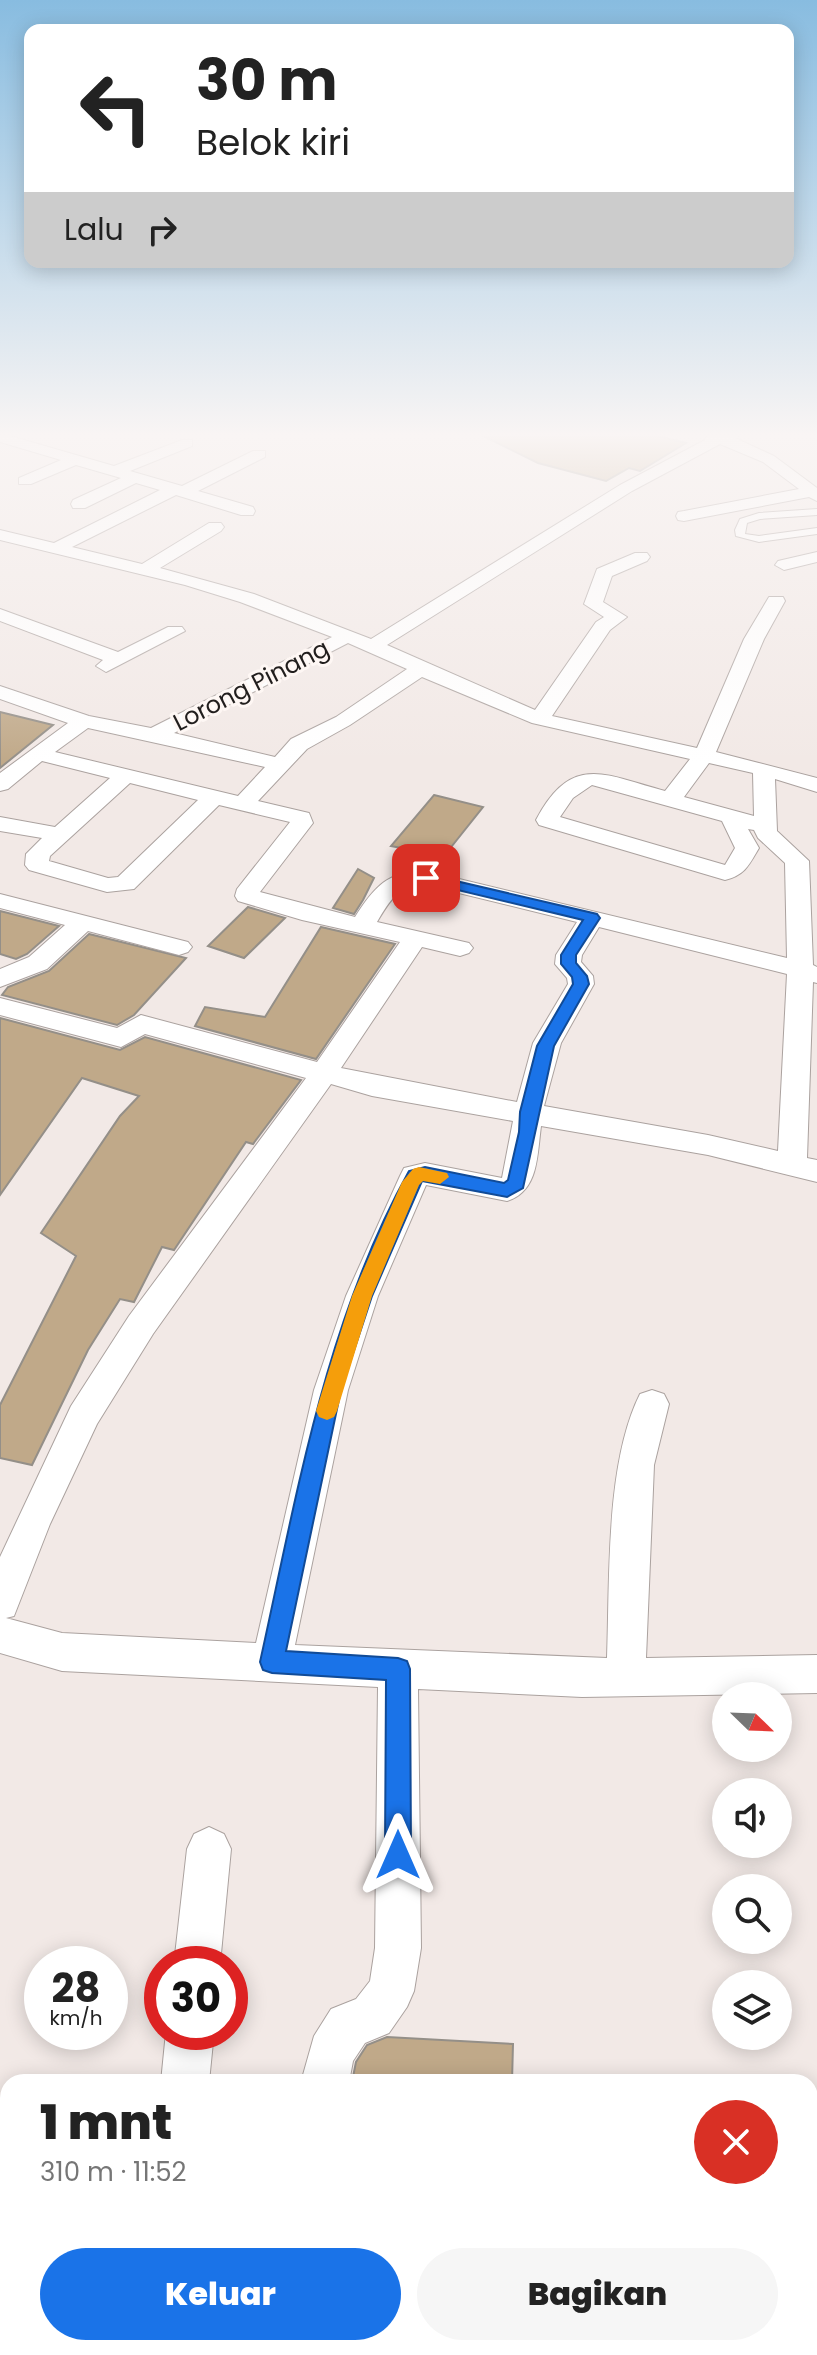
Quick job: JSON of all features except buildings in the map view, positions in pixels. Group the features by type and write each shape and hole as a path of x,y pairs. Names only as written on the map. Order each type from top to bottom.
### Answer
{"street":[{"path":"28,543 247,598 373,646 482,697 539,719 764,769 817,785"},
{"path":"53,550 68,543"},
{"path":"145,570 189,543"},
{"path":"373,646 538,543"},
{"path":"539,719 603,626 618,617 593,604 601,588 603,573 641,557"},
{"path":"784,565 817,557"},
{"path":"671,799 704,755 754,639 776,601"},
{"path":"0,615 112,662 175,631"},
{"name":"Lorong Pinang","path":"154,735 348,636"},
{"path":"244,803 299,744 343,721 422,668"},
{"name":"Lorong Pinang","path":"0,692 84,721 279,764"},
{"path":"0,784 84,721"},
{"path":"38,754 298,815 302,823 249,889 247,896 362,927 460,948"},
{"path":"0,1006 121,1038 141,1024 419,1096 529,1112 804,1167 809,972 797,861 766,833 764,769"},
{"path":"125,776 57,834 38,854 37,865 118,886 130,881 215,796"},
{"path":"731,817 747,848 734,870 725,873 547,820 560,799 587,778 602,779 754,823"},
{"path":"0,824 57,834"},
{"path":"362,927 389,884 410,877 809,972"},
{"path":"0,901 179,947"},
{"path":"272,1662 331,1390 362,1296 411,1182 415,1176 425,1174 507,1190 513,1188 545,1046 581,984 580,976 568,964 569,955 592,918"},
{"path":"0,979 38,963 83,922"},
{"path":"0,1603 32,1524 83,1416 141,1325 324,1073 416,938"},
{"path":"626,1678 636,1465 652,1404"},
{"path":"0,1635 62,1652 398,1669 626,1678 817,1674"},
{"path":"327,2074 331,2053 348,2026 372,2016 391,1991 398,1948 398,1669"},
{"path":"199,1946 209,1849"},
{"path":"186,2074 188,2050"}],"slow traffic":[{"path":"327,1411 362,1296 411,1182 419,1174 440,1177"}],"route":[{"path":"398,1855 398,1669 272,1662 331,1390 362,1296 411,1182 415,1176 425,1174 507,1190 516,1184 545,1046 581,984 580,976 568,964 569,955 592,918 426,878"}]}
